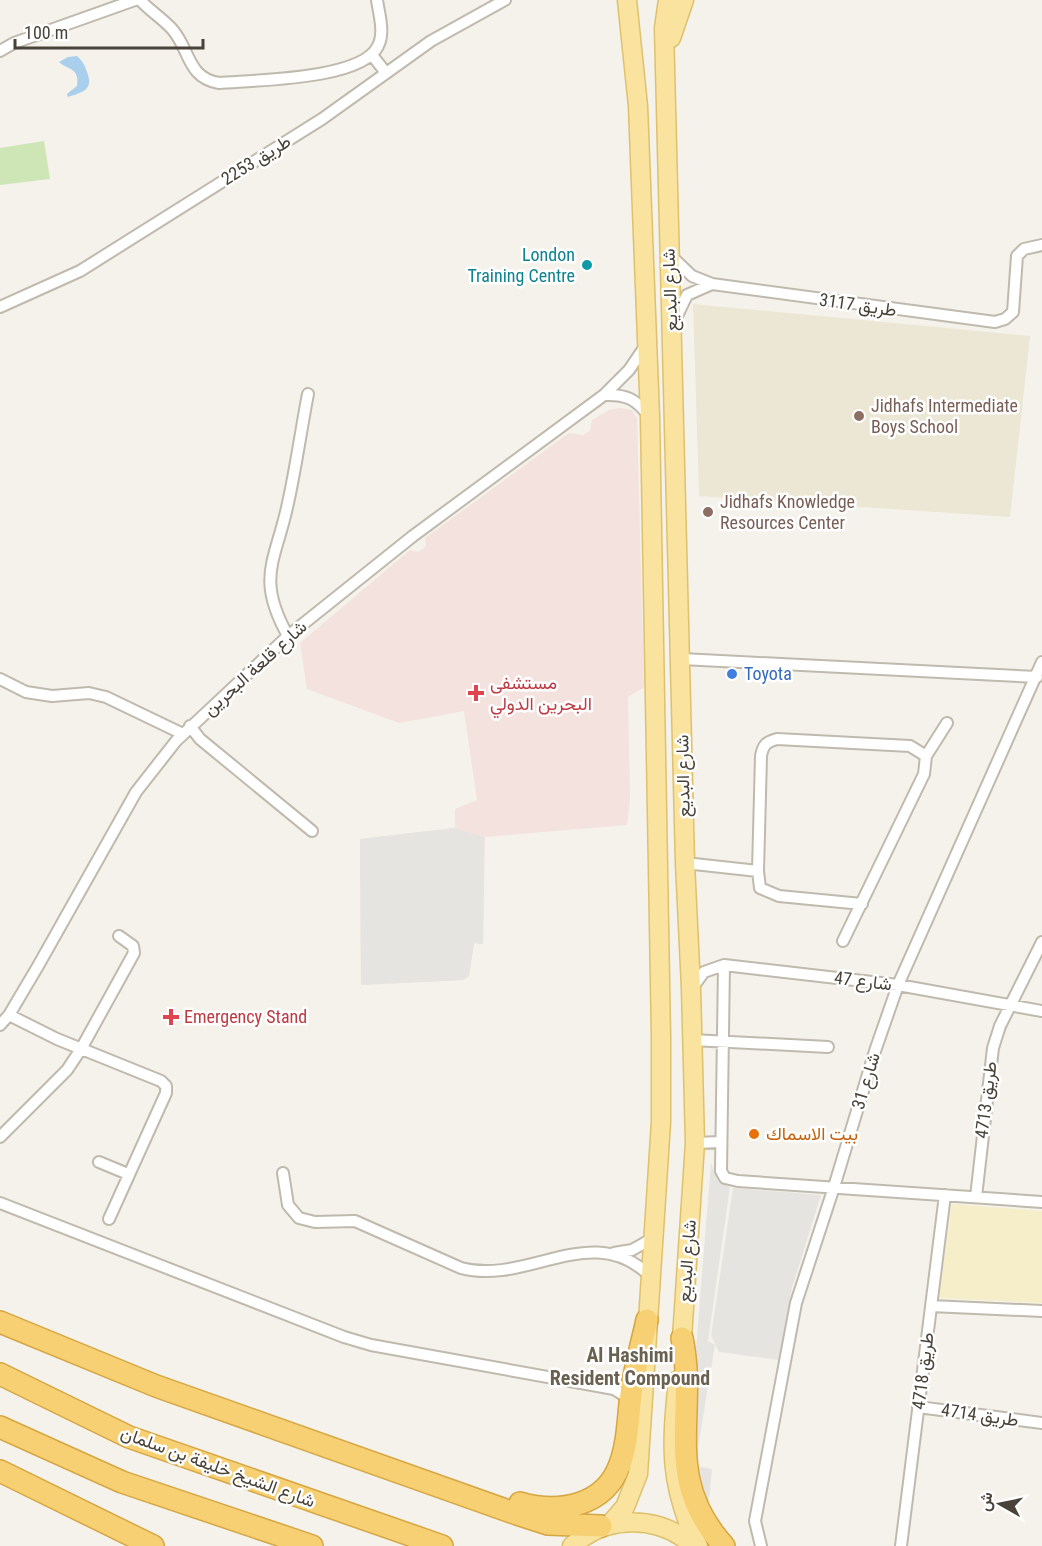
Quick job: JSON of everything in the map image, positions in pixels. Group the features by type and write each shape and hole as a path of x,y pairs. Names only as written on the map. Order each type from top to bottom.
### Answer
{"highway":[{"path":"435,1485 451,1484 546,1508 577,1506 602,1491 620,1465 626,1392 647,1320"},
{"path":"0,1322 156,1386 532,1520 565,1526 606,1525"},
{"path":"682,1338 688,1366 684,1436 688,1475 700,1511 724,1546"},
{"name":"شارع الشيخ خليفة بن سلمان","path":"0,1374 129,1437 442,1546"},
{"path":"0,1427 122,1482 312,1546"},
{"path":"0,1471 153,1546"}],"main road":[{"name":"شارع البديع","path":"606,1525 625,1507 638,1474 661,1122 650,417 638,106 627,0"},
{"name":"شارع البديع","path":"668,0 664,28 669,252 682,659 685,863 692,988 695,1143 682,1338 672,1437 673,1466 684,1514 696,1546"},
{"path":"666,60 684,0"},
{"path":"572,1546 606,1525 654,1524 677,1533 696,1546"}],"street":[{"path":"0,51 15,43 135,0"},
{"path":"140,0 171,28 195,72 210,82 328,72 352,66 372,55 382,35 377,0"},
{"name":"طريق 2253","path":"0,307 80,272 322,118 431,41 505,0"},
{"path":"372,55 386,73"},
{"name":"طريق 3117","path":"712,284 995,322 1005,319 1013,312 1017,256 1024,249 1042,245"},
{"path":"669,252 692,276 712,284"},
{"path":"672,333 681,305 687,296 712,284"},
{"name":"شارع قلعة البحرين","path":"0,1025 9,1015 136,792 187,730 288,636 413,536 604,395 629,370 646,344"},
{"path":"288,636 275,614 270,570 288,505 308,393"},
{"path":"604,395 628,396 639,403 650,417"},
{"path":"682,659 1037,677"},
{"name":"شارع 31","path":"761,1546 755,1521 796,1303 834,1187 874,1051 898,985 1042,662"},
{"path":"0,679 26,692 52,696 88,693 106,697 187,730 200,738 312,831"},
{"path":"843,941 924,774 926,756 947,723"},
{"path":"862,904 767,893 760,888 758,871 763,747 768,741 777,739 910,746 926,756"},
{"path":"685,863 758,871"},
{"path":"0,1137 60,1078 81,1049 134,953 133,946 119,936"},
{"name":"طريق 4713","path":"976,1197 988,1070 1000,1026 1042,942"},
{"path":"692,988 704,972 724,965 721,1171 728,1180 1042,1202"},
{"name":"شارع 47","path":"724,965 898,985 1042,1011"},
{"path":"9,1015 81,1049 162,1081 166,1086 166,1093 109,1219"},
{"path":"692,1040 828,1047"},
{"path":"695,1143 721,1142"},
{"path":"99,1162 128,1174"},
{"path":"283,1173 288,1204 299,1218 315,1222 355,1221 475,1272 502,1272 578,1252 611,1253 632,1250 655,1237"},
{"name":"طريق 4718","path":"901,1546 945,1196"},
{"path":"0,1203 344,1337 371,1345 626,1392"},
{"path":"611,1253 632,1261 651,1277"},
{"path":"931,1306 1042,1311"},
{"name":"طريق 4714","path":"918,1407 1042,1424"}],"shaded area":[{"name":"Jidhafs Intermediate Boys School","path":"693,304 1030,336 1010,517 699,496"},
{"name":"مستشفى البحرين الدولي","path":"620,408 632,410 637,418 644,687 628,697 630,798 627,825 485,837 483,944 474,943 469,976 463,980 361,985 360,839 455,828 455,809 477,800 464,711 399,723 307,689 300,643 410,550 419,552 426,546 425,538 569,433 583,435 590,431 592,420 609,410"},
{"path":"455,828 484,837 483,944 474,943 469,976 463,980 361,985 360,839"},
{"path":"711,1163 718,1180 730,1187 708,1341 715,1345 698,1447 697,1466 712,1469 708,1510 689,1436"},
{"path":"733,1188 821,1195 792,1288 779,1360 719,1352 711,1336"}],"green space":[{"path":"44,141 50,179 0,185 0,148"}],"sand":[{"path":"952,1204 1042,1211 1042,1303 939,1298"}],"water":[{"path":"77,56 84,65 89,83 82,92 68,97 67,94 77,86 77,76 59,62 68,57"}],"place":[{"name":"London Training Centre","path":"587,265"},
{"name":"Jidhafs Intermediate Boys School","path":"859,416"},
{"name":"Jidhafs Knowledge Resources Center","path":"708,512"},
{"name":"Toyota","path":"732,674"},
{"name":"مستشفى البحرين الدولي","path":"476,693"},
{"name":"Emergency Stand","path":"171,1017"},
{"name":"بيت الاسماك","path":"754,1134"}],"district":[{"name":"Al Hashimi Resident Compound","path":"630,1366"}]}
